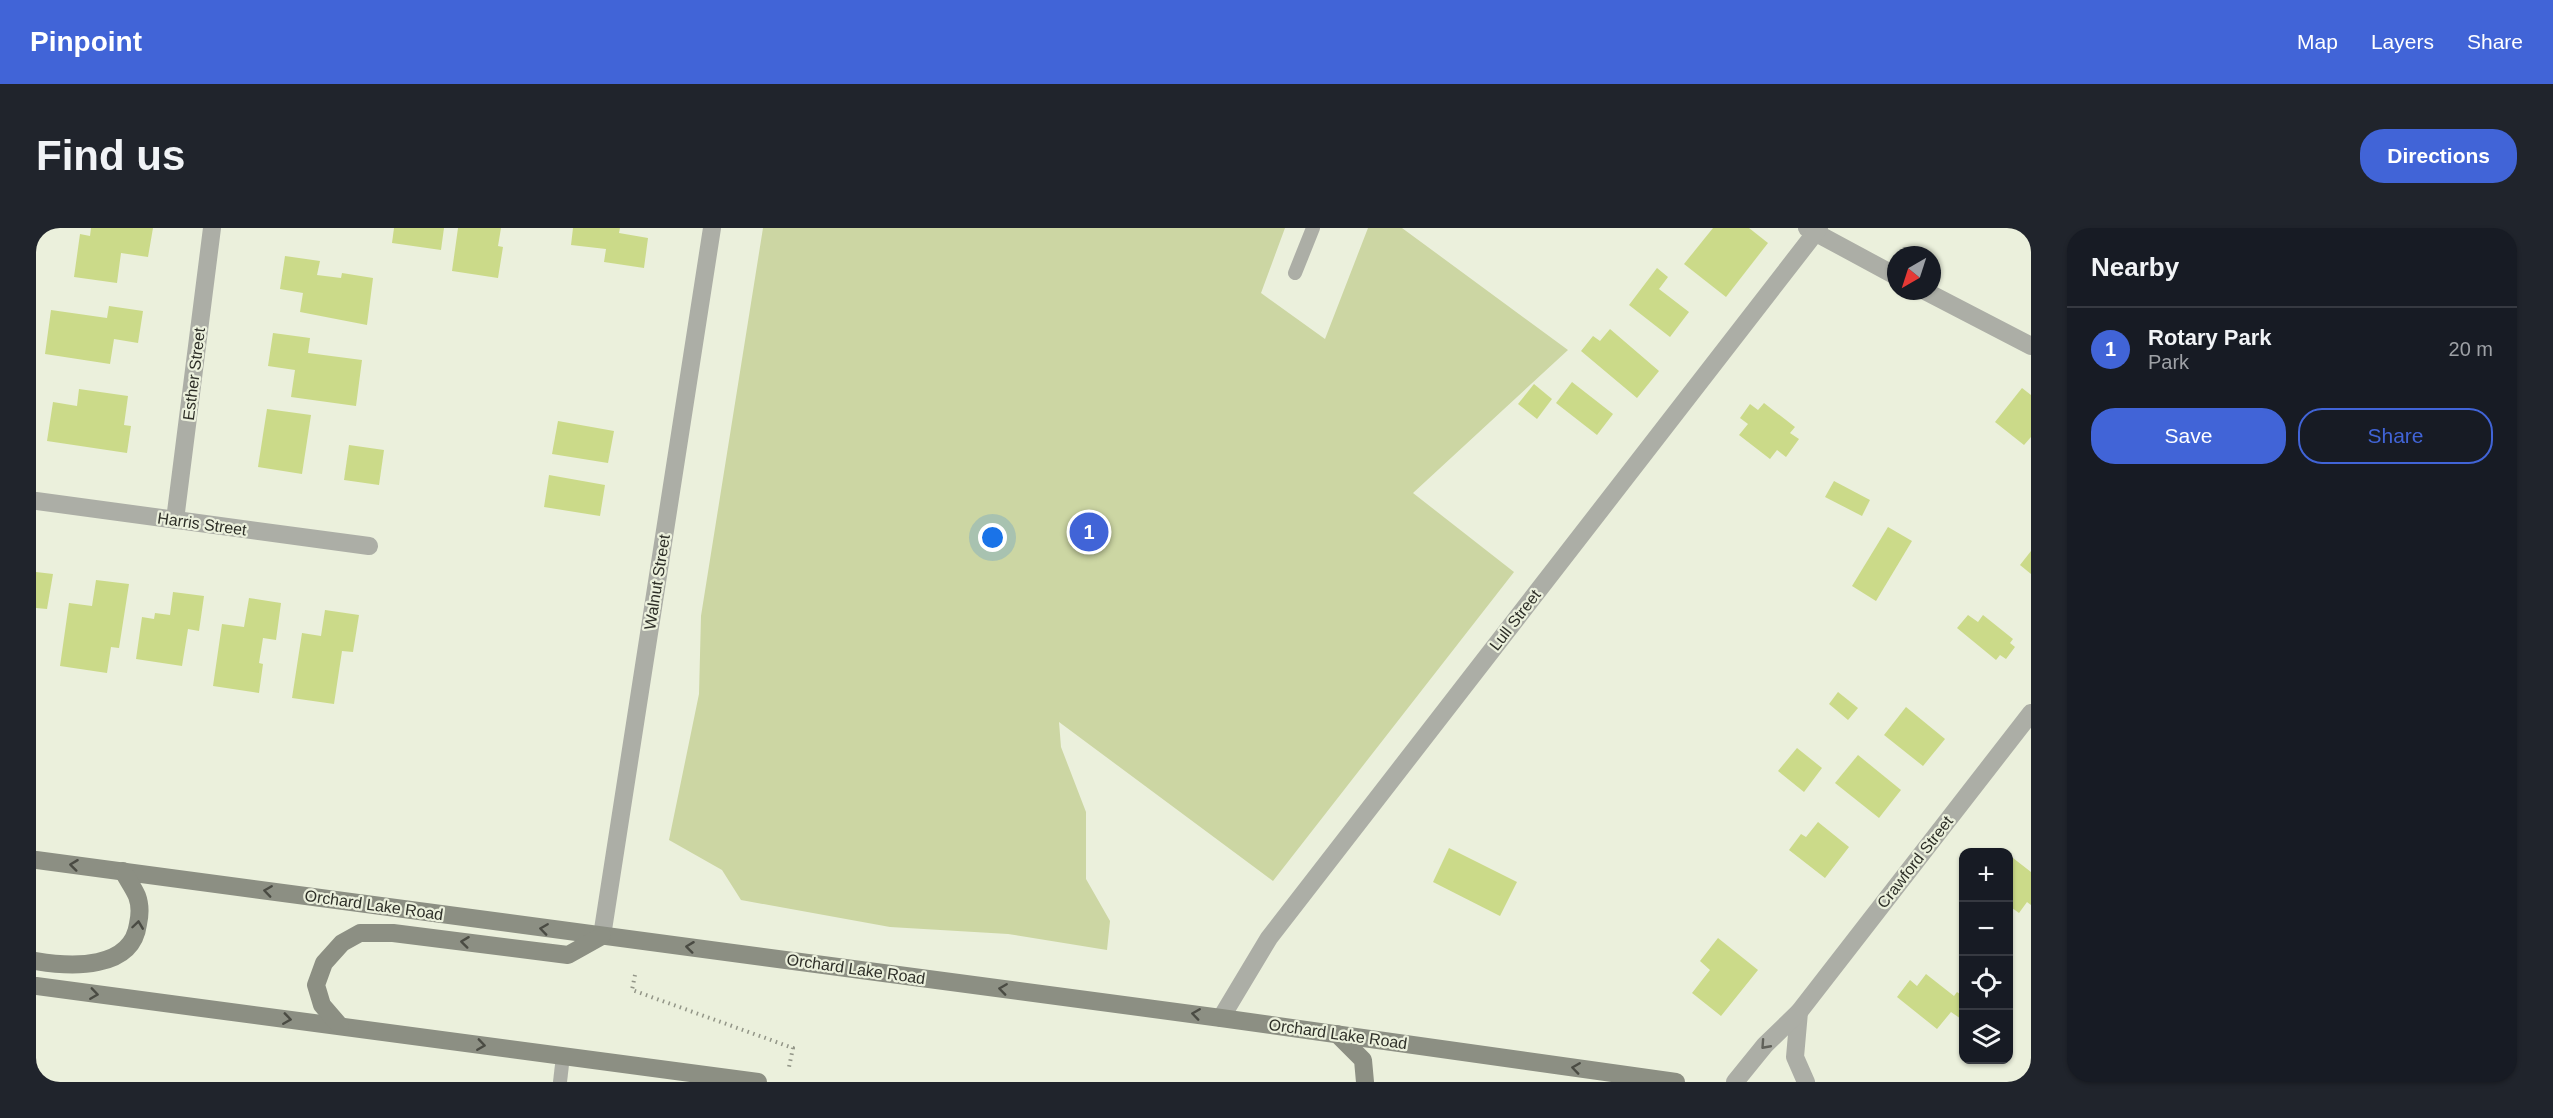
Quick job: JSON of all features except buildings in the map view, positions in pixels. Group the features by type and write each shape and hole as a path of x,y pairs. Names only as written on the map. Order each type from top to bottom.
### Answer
{"main road":[{"name":"Orchard Lake Road","path":"36,860 1221,1018 1676,1082"},
{"path":"36,961 54,964 96,963 122,954 137,936 140,914 137,897 123,871"},
{"path":"340,1026 322,1005 316,985 324,963 342,943 360,933 393,933 568,955 602,936"},
{"path":"36,986 748,1081"},
{"path":"1337,1034 1363,1060 1365,1082"}],"street":[{"name":"Esther Street","path":"176,520 212,228"},
{"name":"Walnut Street","path":"602,936 712,228"},
{"path":"1813,230 1887,271"},
{"name":"Lull Street","path":"1221,1018 1269,938 1813,230"},
{"path":"1941,299 2031,346"},
{"name":"Harris Street","path":"36,501 369,546"},
{"name":"Crawford Street","path":"1736,1082 1765,1045 1799,1012 2031,713"},
{"path":"1799,1012 1795,1057 1806,1082"}],"lane":[{"path":"1295,273 1314,228"},
{"path":"560,1082 563,1056"}],"path":[{"path":"635,975 633,990 792,1048 789,1066"}],"green space":[{"path":"763,228 1285,228 1261,293 1325,339 1368,228 1402,228 1568,350 1413,493 1514,572 1273,881 1059,722 1061,747 1086,812 1086,879 1110,921 1107,950 1008,934 890,927 741,900 722,870 669,840 699,694 701,616"}],"place":[{"name":"Rotary Park","path":"1089,532"}]}
